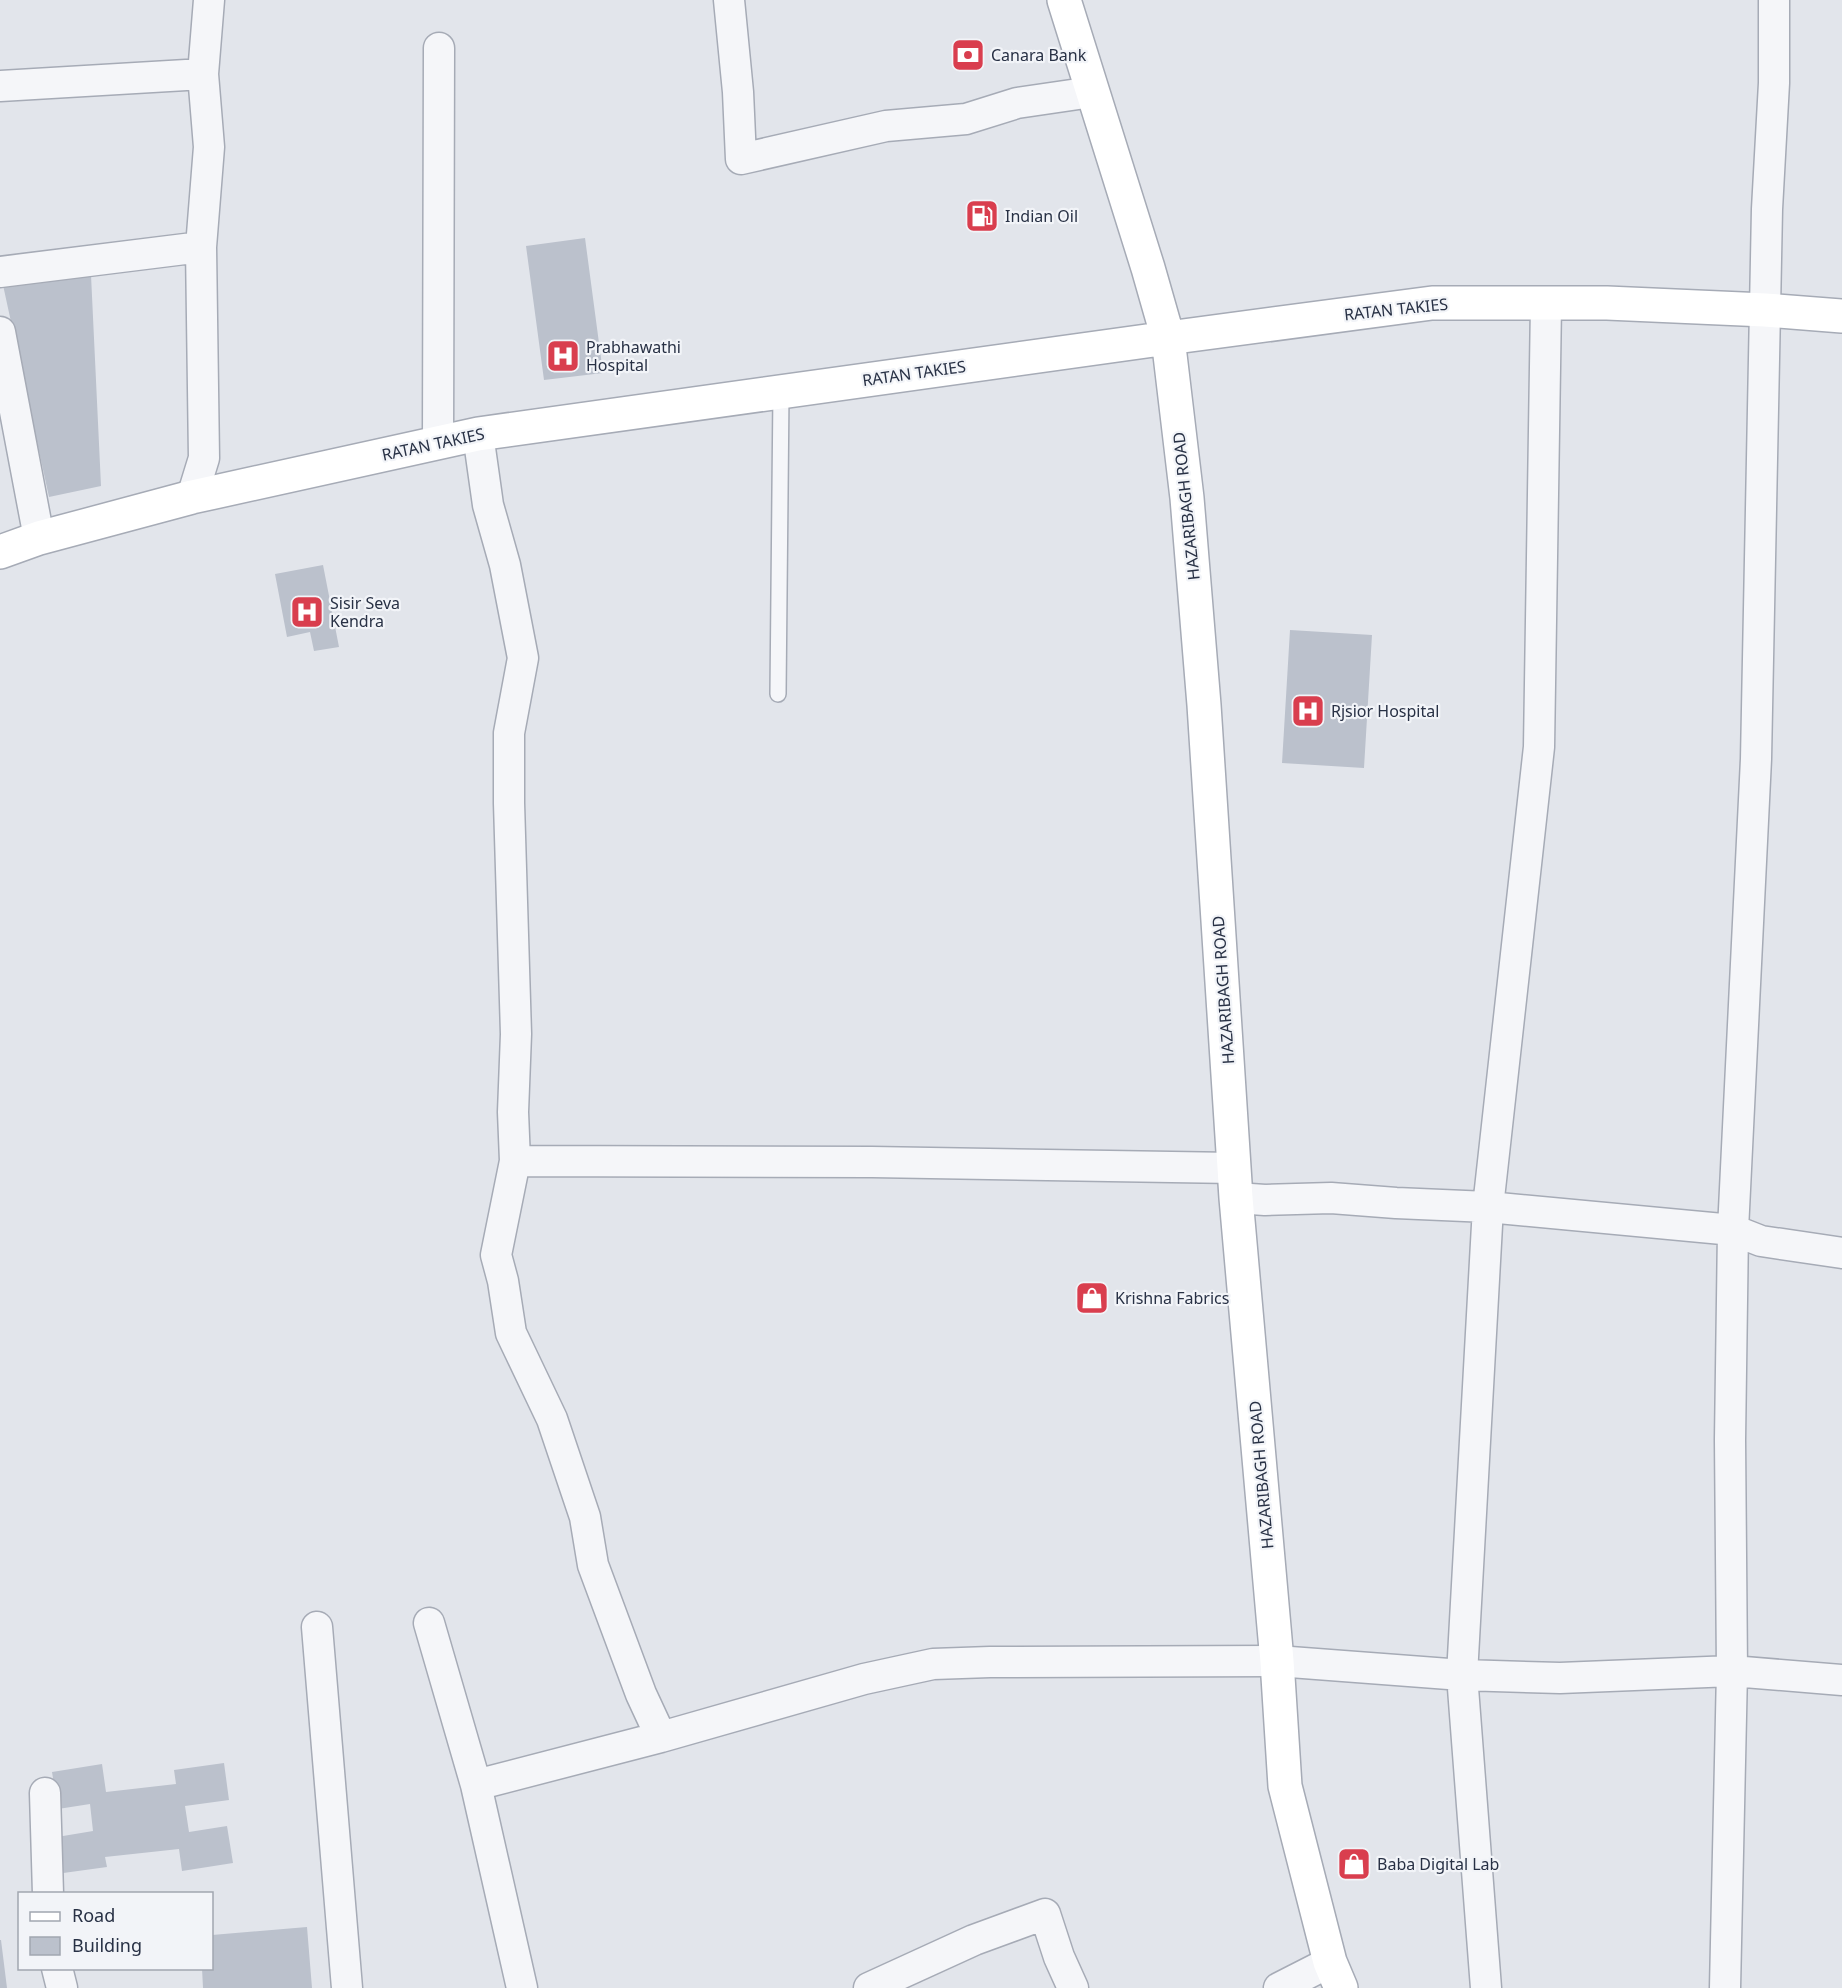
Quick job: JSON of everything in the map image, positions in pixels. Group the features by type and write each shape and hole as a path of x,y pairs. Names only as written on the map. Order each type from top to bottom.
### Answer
{"main road":[{"name":"HAZARIBAGH ROAD","path":"1064,0 1168,338 1187,498 1202,682 1235,1183 1277,1661 1285,1786 1336,1975"},
{"name":"RATAN TAKIES","path":"0,552 39,538 192,497 478,434 1432,303 1607,303 1842,316"}],"street":[{"path":"192,497 204,458 201,247 209,147 203,74 209,0"},
{"path":"729,0 738,92 741,159 886,126 966,119 1017,103 1092,92"},
{"path":"1725,1988 1732,1671 1730,1440 1733,1230 1756,759 1767,209 1774,83 1774,0"},
{"path":"438,443 439,48"},
{"path":"0,86 203,74"},
{"path":"0,272 201,247"},
{"path":"1486,1988 1462,1675 1488,1208 1539,747 1546,304"},
{"path":"0,332 39,538"},
{"path":"478,434 488,505 505,566 523,658 509,733 508,803 516,1034 513,1112 515,1161 496,1255 503,1281 511,1333 552,1419 585,1517 593,1565 641,1694 661,1737"},
{"path":"515,1161 872,1162 1235,1183 1265,1200 1331,1198 1488,1208 1733,1230 1761,1241 1842,1253"},
{"path":"429,1623 477,1785 522,1988"},
{"path":"317,1627 347,1988"},
{"path":"477,1785 661,1737 864,1679 933,1664 1277,1661 1462,1675 1560,1678 1732,1671 1842,1680"},
{"path":"45,1793 48,1892"},
{"path":"869,1988 974,1940 1045,1914 1059,1957 1073,1988"},
{"path":"58,1970 62,1988"},
{"path":"1279,1988 1336,1975"}],"lane":[{"path":"778,694 781,392"}],"building":[{"path":"585,238 603,373 544,380 526,246"},
{"path":"91,275 101,486 49,497 3,285"},
{"path":"323,565 339,647 314,651 310,632 287,637 275,574"},
{"path":"1290,630 1372,635 1364,768 1282,763"},
{"path":"224,1763 229,1800 185,1806 189,1832 227,1826 233,1863 182,1871 179,1849 105,1857 107,1867 56,1874 51,1838 93,1831 90,1804 58,1809 52,1772 102,1764 106,1792 176,1784 174,1770"},
{"path":"307,1927 312,1988 203,1988 202,1970 213,1970 213,1935"},
{"path":"1,1940 7,1988 0,1988"}],"place":[{"name":"Canara Bank","path":"968,55"},
{"name":"Indian Oil","path":"982,216"},
{"name":"Prabhawathi Hospital","path":"563,356"},
{"name":"Sisir Seva Kendra","path":"307,612"},
{"name":"Rjsior Hospital","path":"1308,711"},
{"name":"Krishna Fabrics","path":"1092,1298"},
{"name":"Baba Digital Lab","path":"1354,1864"}]}
